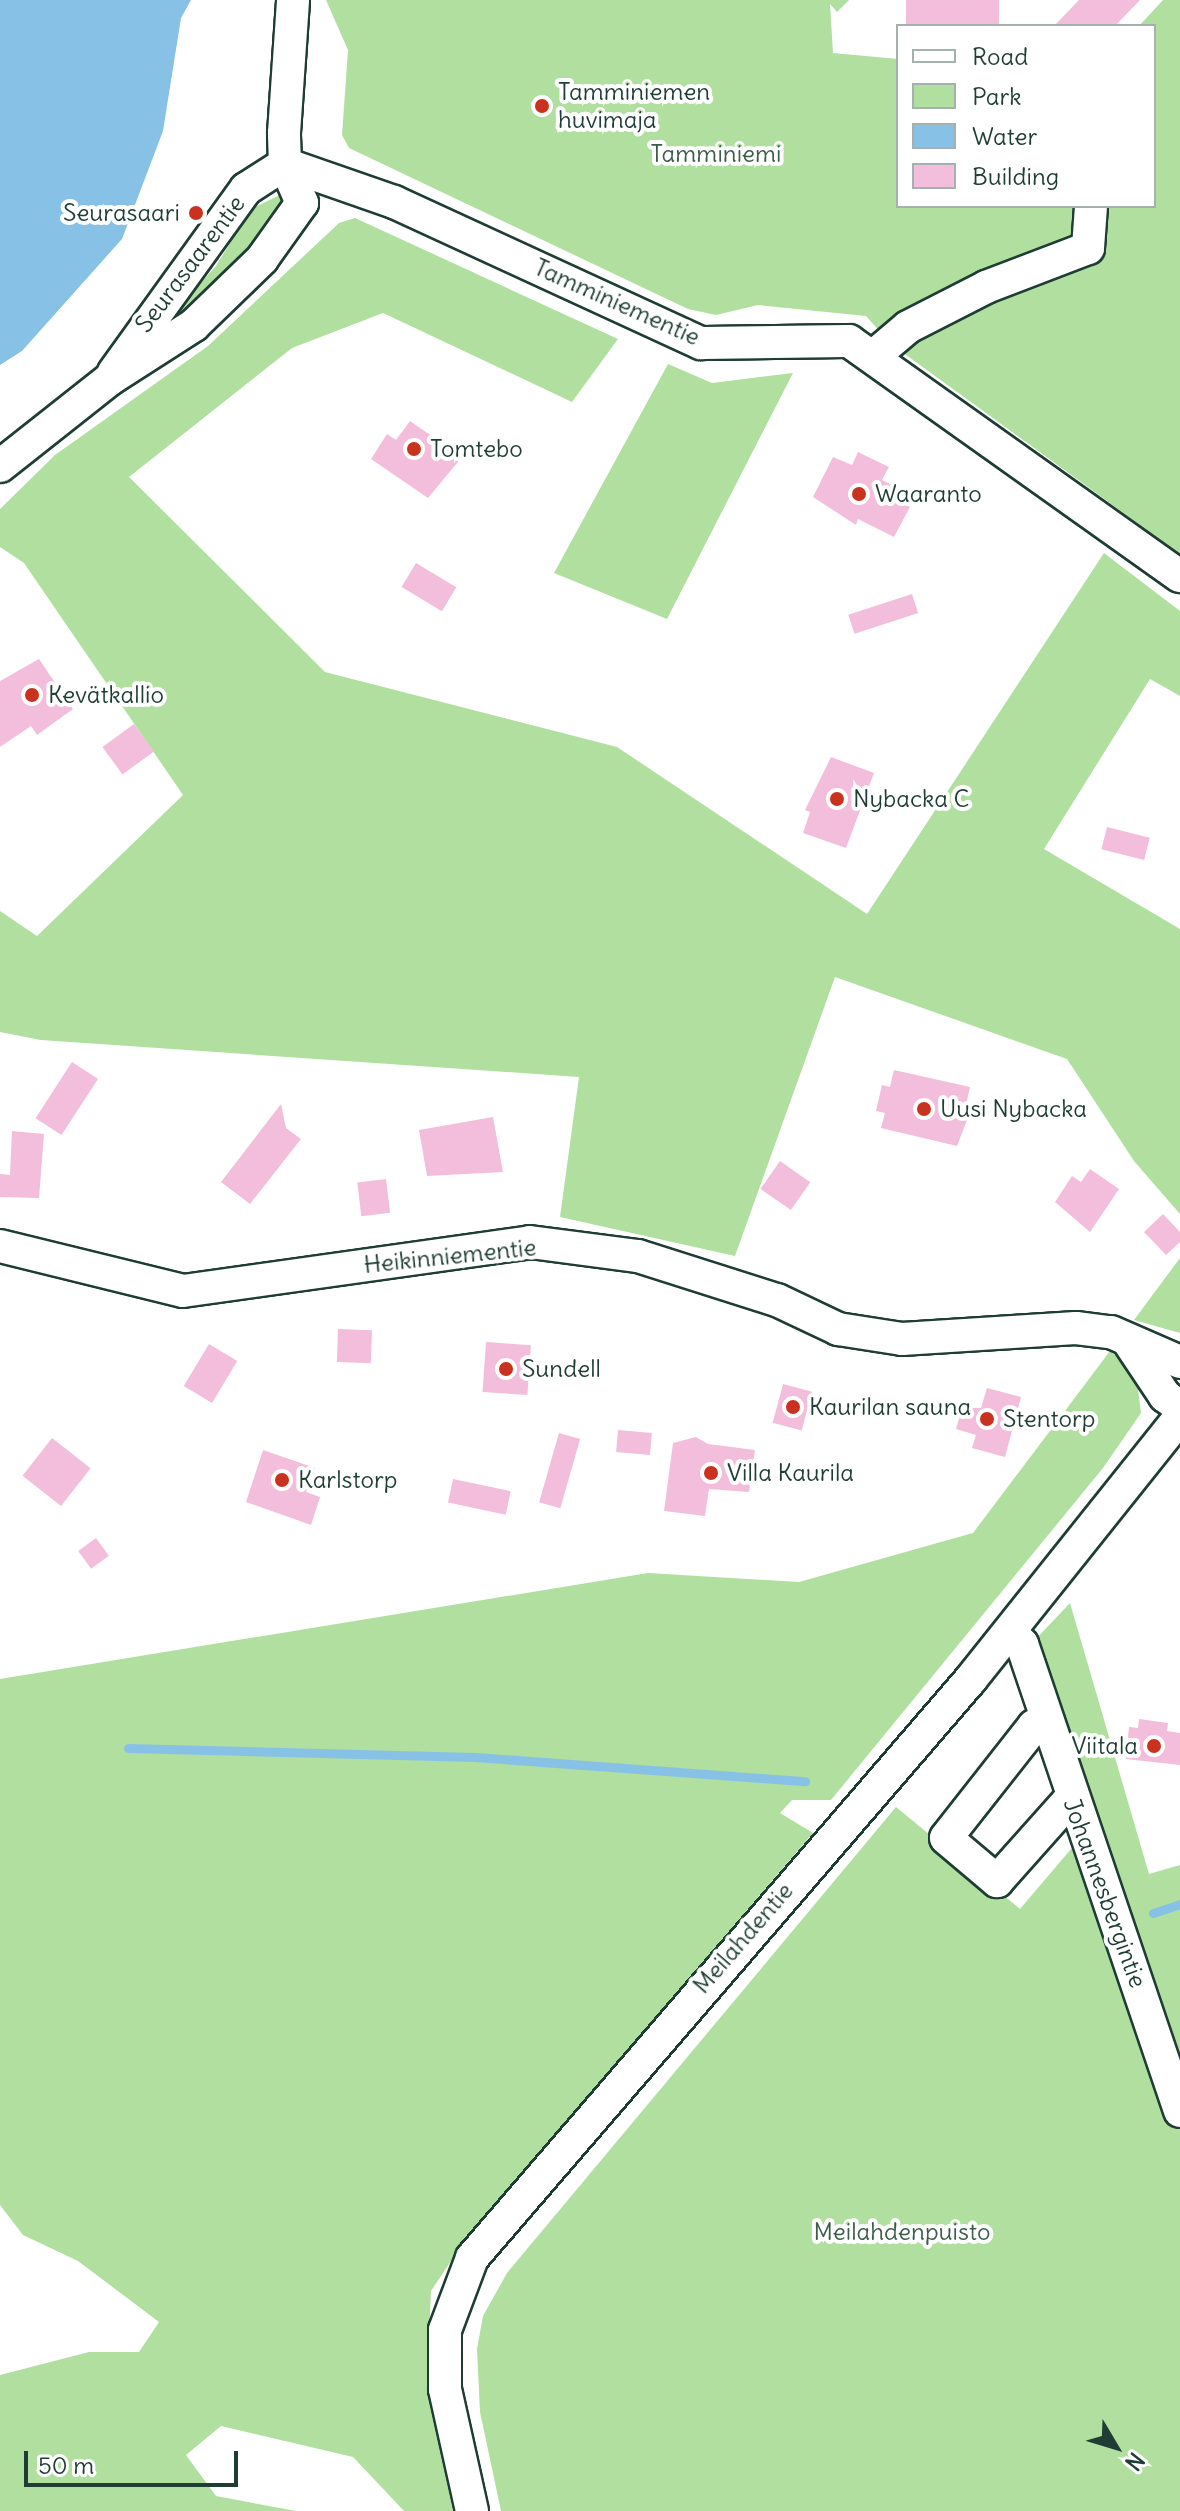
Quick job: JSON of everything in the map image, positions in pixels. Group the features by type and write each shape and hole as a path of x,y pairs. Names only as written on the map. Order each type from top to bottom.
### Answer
{"street":[{"name":"Seurasaarentie","path":"0,466 110,379 194,325 262,259 302,203 285,164 293,0"},
{"name":"Seurasaarentie","path":"110,379 139,331 206,251 246,189 285,164"},
{"name":"Tamminiementie","path":"285,164 382,197 701,343 849,341 875,355 1180,576"},
{"path":"875,355 908,327 986,287 1088,248 1091,208"},
{"name":"Heikinniementie","path":"0,1246 183,1291 530,1242 638,1256 777,1300 838,1329 902,1339 1076,1328 1129,1342 1180,1362"},
{"path":"1129,1342 1165,1396 1180,1407"},
{"name":"Meilahdentie","path":"472,2511 445,2389 445,2330 472,2258 1010,1632 1180,1417"},
{"name":"Johannesbergintie","path":"1010,1632 1022,1644 1044,1722 1180,2111"},
{"path":"1044,1722 946,1838 997,1881 1071,1798"}],"green space":[{"name":"Tamminiemi","path":"326,0 849,0 837,12 830,4 833,53 896,59 896,208 1156,208 1156,24 1141,24 1163,0 1180,0 1180,554 891,344 866,316 758,305 716,315 688,309 349,148 342,135 348,50"},
{"path":"280,195 286,199 221,288 154,335 216,266 251,209"},
{"path":"355,218 618,339 572,402 383,313 292,348 129,477 325,672 617,747 867,914 1104,553 1180,611 1180,696 1150,679 1044,849 1180,929 1180,1214 1134,1161 1067,1059 835,977 735,1256 560,1217 579,1077 41,1040 0,1032 0,911 37,936 183,795 24,563 0,547 0,509 55,455 208,346 339,223"},
{"path":"668,364 712,383 793,373 667,619 554,573"},
{"path":"1180,1258 1180,1333 1134,1320"},
{"path":"1110,1351 1136,1373 1141,1413 1103,1468 831,1800 792,1800 780,1813 813,1833 467,2237 431,2291 427,2382 453,2511 404,2511 353,2457 221,2426 186,2455 216,2496 296,2511 0,2511 0,2375 89,2352 139,2352 159,2322 78,2261 23,2235 0,2205 0,1679 648,1573 799,1582 973,1533"},
{"name":"Meilahdenpuisto","path":"1070,1603 1149,1874 1180,1865 1180,2511 501,2511 480,2412 477,2349 483,2316 507,2273 896,1807 1020,1909 1071,1849 1104,1842 1035,1640"}],"water":[{"path":"0,0 191,0 181,18 163,131 122,239 22,351 0,365"}],"building":[{"path":"906,0 999,0 999,24 906,24"},
{"path":"1079,0 1140,0 1117,24 1056,24"},
{"name":"Tomtebo","path":"410,421 462,457 428,498 371,459 387,434 396,440"},
{"name":"Waaranto","path":"858,452 889,467 882,480 904,491 899,502 910,507 894,537 858,519 856,525 813,497 833,457 852,465"},
{"path":"416,563 456,587 442,611 402,587"},
{"path":"912,594 918,613 854,634 848,615"},
{"name":"Kevätkallio","path":"39,659 73,709 37,735 31,726 0,747 0,681"},
{"path":"134,724 154,752 122,774 102,747"},
{"name":"Nybacka C","path":"831,757 874,773 846,848 803,833 810,812 805,810"},
{"path":"1107,827 1150,838 1144,860 1101,849"},
{"path":"72,1062 98,1079 62,1135 36,1118"},
{"name":"Uusi Nybacka","path":"894,1070 970,1087 966,1105 972,1107 957,1146 881,1128 885,1113 876,1111 882,1085 890,1087"},
{"path":"281,1104 286,1128 301,1139 250,1204 221,1182"},
{"path":"493,1117 503,1172 427,1176 419,1130"},
{"path":"12,1131 44,1134 39,1198 0,1197 0,1174 10,1175"},
{"path":"780,1161 810,1182 791,1210 760,1189"},
{"path":"1090,1169 1119,1189 1090,1232 1055,1202 1072,1176 1081,1182"},
{"path":"386,1179 390,1213 361,1216 357,1183"},
{"path":"1163,1214 1180,1232 1180,1242 1166,1255 1144,1232"},
{"path":"338,1329 372,1330 371,1363 337,1362"},
{"name":"Sundell","path":"486,1342 531,1345 527,1395 483,1392"},
{"path":"209,1344 237,1361 212,1403 184,1386"},
{"name":"Kaurilan sauna","path":"783,1384 812,1392 802,1430 773,1423"},
{"name":"Stentorp","path":"987,1388 1021,1397 1005,1457 972,1448 976,1435 956,1429 962,1408 981,1408"},
{"path":"618,1430 652,1433 650,1455 616,1452"},
{"path":"559,1433 580,1439 560,1508 539,1502"},
{"name":"Villa Kaurila","path":"696,1437 708,1444 755,1450 749,1492 709,1489 705,1516 664,1511 673,1443"},
{"path":"52,1438 91,1468 61,1506 22,1476"},
{"name":"Karlstorp","path":"263,1450 315,1468 306,1492 320,1497 311,1525 246,1502"},
{"path":"453,1479 511,1491 506,1515 448,1502"},
{"path":"96,1538 109,1556 91,1569 78,1551"},
{"name":"Viitala","path":"1139,1719 1168,1723 1167,1731 1180,1733 1180,1765 1126,1759 1129,1727 1138,1728"}],"waterway":[{"path":"128,1748 475,1757 805,1781"},
{"path":"1153,1913 1180,1904"}],"place":[{"name":"Tamminiemen huvimaja","path":"542,106"},
{"name":"Seurasaari","path":"196,213"},
{"name":"Tomtebo","path":"414,449"},
{"name":"Waaranto","path":"859,494"},
{"name":"Kevätkallio","path":"32,695"},
{"name":"Nybacka C","path":"837,799"},
{"name":"Uusi Nybacka","path":"924,1109"},
{"name":"Sundell","path":"506,1369"},
{"name":"Kaurilan sauna","path":"793,1407"},
{"name":"Stentorp","path":"987,1419"},
{"name":"Villa Kaurila","path":"711,1473"},
{"name":"Karlstorp","path":"282,1480"},
{"name":"Viitala","path":"1154,1746"}]}
